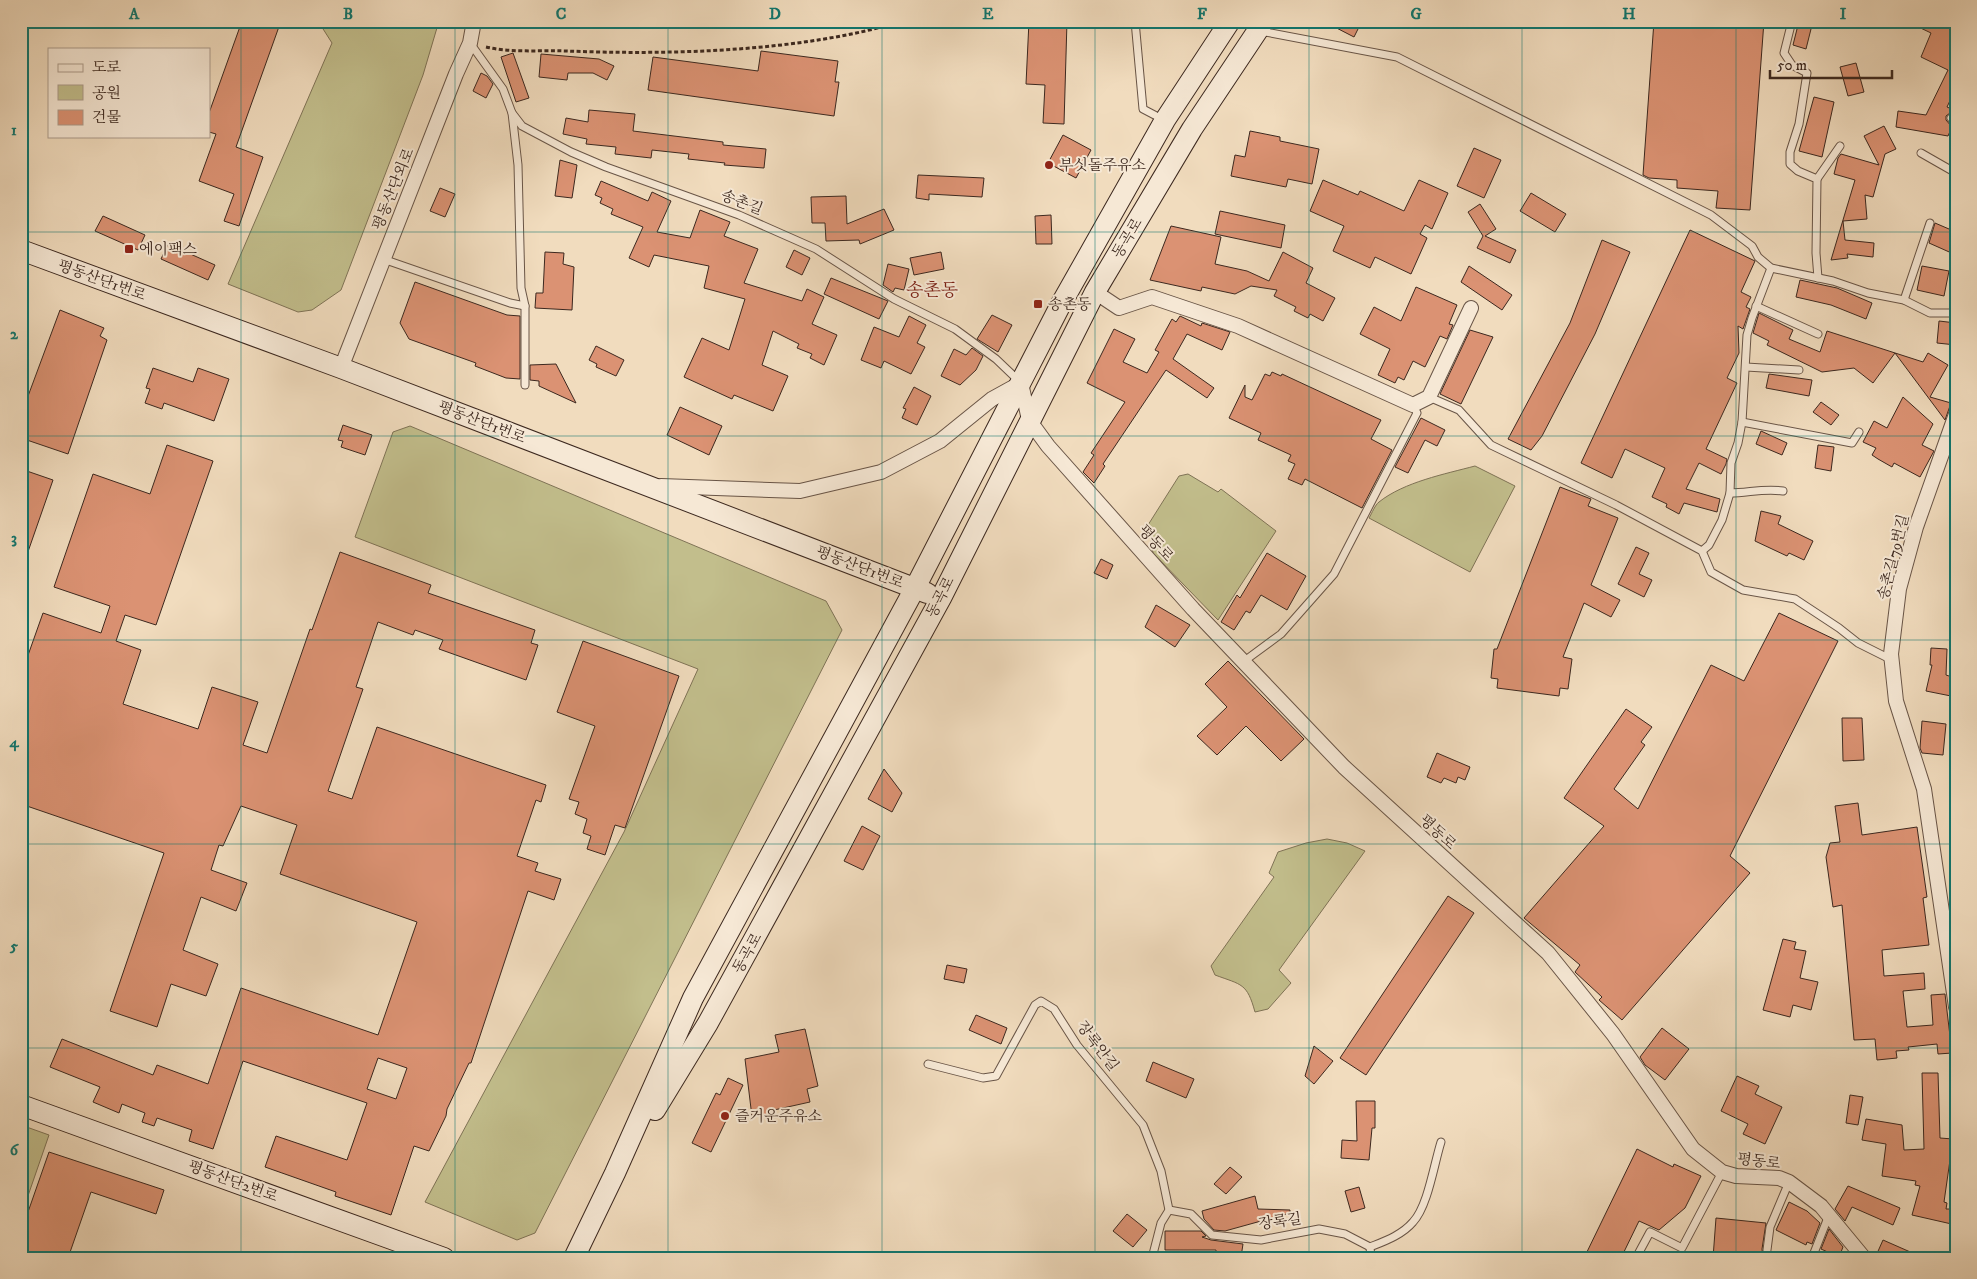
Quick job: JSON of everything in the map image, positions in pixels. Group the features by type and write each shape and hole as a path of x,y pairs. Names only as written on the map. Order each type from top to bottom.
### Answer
{"main road":[{"name":"동곡로","path":"574,1258 615,1173 693,998 915,588 1062,304 1165,120 1230,21"},
{"name":"동곡로","path":"615,1173 708,1023 941,598 1029,420 1096,292 1192,129 1261,26"},
{"name":"평동산단1번로","path":"21,250 341,368 941,598"},
{"name":"평동산단2번로","path":"21,1105 444,1258"}],"street":[{"name":"평동산단외로","path":"341,368 470,43 474,21"},
{"path":"1096,292 1119,308 1152,297 1238,326 1414,405 1429,397 1471,308"},
{"path":"645,486 800,491 872,474 940,441 992,399 1022,383"},
{"name":"평동로","path":"1022,383 1029,420 1048,446 1193,609 1344,767 1548,953 1612,1034 1693,1149 1722,1172 1736,1176 1755,1175 1779,1178 1789,1182 1807,1194 1829,1215 1864,1258"},
{"name":"송촌길79번길","path":"1956,414 1916,527 1899,589 1892,660 1896,701 1924,789 1956,1007"}],"lane":[{"path":"1135,21 1143,109 1165,120"},
{"path":"1792,21 1784,53 1792,65 1807,73 1800,124 1790,152 1790,164 1798,171 1817,179"},
{"path":"1261,26 1397,57 1710,215 1734,231 1771,268 1818,278 1868,293 1904,300 1930,313 1956,314"},
{"name":"송촌길","path":"470,43 503,89 512,113 522,126 571,152 606,167 740,215 816,249 894,299 955,329 996,359 1022,383"},
{"path":"512,113 518,165 521,288 526,306 525,385"},
{"path":"1818,278 1816,253 1817,179 1840,146"},
{"path":"1921,153 1956,173"},
{"path":"1904,300 1930,223"},
{"path":"383,259 510,303 526,306"},
{"path":"1702,552 1709,545 1722,520 1730,493 1731,463 1738,444 1742,422 1748,335 1756,306 1771,268"},
{"path":"1756,306 1818,334"},
{"path":"1746,367 1799,370"},
{"path":"1429,397 1459,410 1491,445 1616,505 1702,552 1711,572 1743,590 1795,600 1839,628 1858,643 1892,660"},
{"path":"1243,662 1281,634 1334,574 1416,413 1414,405"},
{"path":"1742,422 1852,443 1859,432"},
{"path":"1730,493 1747,493 1767,488 1782,491"},
{"name":"장록안길","path":"928,1064 983,1078 996,1076 1035,1005 1041,1001 1054,1009 1077,1045 1143,1125 1161,1171 1169,1210"},
{"path":"1371,1258 1370,1247 1396,1236 1414,1222 1424,1201 1441,1142"},
{"path":"1636,1258 1650,1232 1682,1248 1722,1172"},
{"path":"1767,1250 1770,1227 1789,1182"},
{"path":"1152,1258 1161,1223 1169,1210"},
{"name":"장록길","path":"1169,1210 1191,1214 1212,1235 1261,1240 1319,1230 1345,1234 1370,1247"},
{"path":"1812,1258 1829,1215"}],"path":[{"path":"470,43 494,48 627,54 690,51 765,45 863,33 903,21"}],"green space":[{"path":"318,21 439,21 423,75 341,290 312,310 298,312 228,284 332,43"},
{"path":"410,426 826,601 842,630 535,1233 517,1240 425,1202 624,832 698,669 355,537 393,432"},
{"path":"1475,466 1515,486 1470,572 1369,518 1378,503 1400,489"},
{"path":"1188,474 1218,492 1221,489 1276,531 1218,620 1153,553 1148,525 1179,476"},
{"path":"1327,839 1347,843 1365,851 1279,970 1291,983 1268,1009 1255,1012 1246,990 1237,983 1215,975 1211,966 1274,877 1269,873 1278,852 1306,843"},
{"path":"21,1125 49,1135 21,1216"}],"building":[{"path":"242,21 281,21 236,147 263,157 239,226 224,221 234,194 199,181 216,134 210,132 210,110"},
{"path":"1029,21 1067,21 1064,124 1043,123 1045,85 1026,84"},
{"path":"1323,21 1362,21 1354,37"},
{"path":"1654,21 1764,21 1750,210 1716,208 1718,191 1677,188 1677,180 1649,178 1643,175"},
{"path":"1799,21 1813,21 1806,49 1793,45"},
{"path":"1906,21 1956,21 1956,88 1947,107 1956,111 1956,115 1950,113 1946,116 1946,120 1952,127 1948,136 1896,127 1898,111 1926,115 1948,70 1921,57 1931,33"},
{"path":"761,51 838,61 835,82 839,82 834,116 648,90 653,57 758,71"},
{"path":"513,53 529,98 516,102 501,57"},
{"path":"541,54 599,59 614,66 607,80 593,73 568,73 567,80 539,77"},
{"path":"1856,63 1864,92 1848,96 1840,67"},
{"path":"481,73 487,76 493,84 486,98 473,91"},
{"path":"1814,97 1834,102 1822,157 1799,151"},
{"path":"589,110 635,114 633,131 723,142 723,145 766,149 764,168 724,165 725,163 688,159 689,154 652,150 651,158 615,154 616,147 586,144 587,139 563,134 566,118 588,122"},
{"path":"1884,126 1896,149 1885,154 1873,197 1865,195 1867,219 1843,221 1845,240 1874,243 1873,257 1847,254 1848,258 1831,260 1855,180 1834,174 1838,158 1841,154 1879,165 1864,136"},
{"path":"1250,131 1280,137 1280,141 1319,149 1312,184 1288,179 1286,187 1231,176 1235,155 1245,157"},
{"path":"1063,135 1091,150 1076,178 1048,163"},
{"path":"1474,148 1501,160 1484,198 1457,186"},
{"path":"560,160 577,165 572,198 555,196"},
{"path":"918,175 984,178 982,197 929,194 929,200 916,198"},
{"path":"1323,180 1358,195 1360,191 1404,211 1419,180 1448,193 1432,229 1425,225 1420,234 1427,238 1411,274 1375,257 1370,268 1333,251 1344,226 1310,211"},
{"path":"601,181 648,201 652,192 671,201 657,232 690,238 700,210 730,222 724,236 758,249 744,283 802,301 807,289 824,297 812,324 837,335 824,365 810,358 812,354 797,348 799,344 773,331 762,365 788,376 773,411 734,395 732,399 684,377 702,338 729,350 745,299 704,288 709,266 654,255 649,267 629,258 643,227 611,214 613,209 600,203 602,198 595,195"},
{"path":"440,188 455,194 445,217 430,211"},
{"path":"1531,193 1566,214 1555,232 1520,211"},
{"path":"846,196 847,224 884,209 894,230 860,244 859,240 826,241 825,223 812,223 811,197"},
{"path":"1480,204 1496,229 1485,236 1516,250 1510,263 1477,248 1483,236 1468,212"},
{"path":"1220,211 1285,225 1281,248 1215,234"},
{"path":"1051,215 1052,244 1036,244 1035,216"},
{"path":"103,216 145,235 138,250 95,231"},
{"path":"1935,223 1956,232 1956,255 1929,243"},
{"path":"1171,226 1221,237 1215,264 1247,271 1269,281 1283,252 1313,268 1306,283 1335,298 1323,321 1310,314 1308,318 1294,311 1296,307 1274,296 1277,290 1251,286 1235,294 1202,287 1201,291 1150,280"},
{"path":"1690,230 1755,261 1741,292 1751,297 1746,307 1750,309 1743,329 1738,326 1739,353 1727,378 1737,383 1706,449 1727,459 1726,464 1721,474 1699,463 1686,489 1720,499 1717,512 1684,503 1679,514 1666,507 1667,504 1652,497 1665,468 1625,449 1612,478 1581,463"},
{"path":"1602,240 1630,252 1595,334 1542,436 1531,450 1508,439 1570,323"},
{"path":"168,244 215,265 208,280 161,259"},
{"path":"794,250 810,258 802,275 786,267"},
{"path":"545,252 564,253 563,264 574,267 572,310 535,308 536,293 543,293"},
{"path":"941,252 944,269 914,275 910,258"},
{"path":"888,264 909,269 904,290 895,288 893,292 883,285"},
{"path":"1469,266 1512,295 1502,310 1461,282"},
{"path":"1922,266 1949,271 1944,296 1917,290"},
{"path":"831,278 888,301 879,319 824,294"},
{"path":"1800,280 1837,288 1872,303 1866,319 1831,305 1796,297"},
{"path":"415,282 507,315 520,316 520,379 506,378 475,366 476,363 409,339 400,323"},
{"path":"1416,287 1457,305 1449,324 1453,325 1447,339 1440,336 1425,367 1413,361 1404,380 1398,377 1395,383 1378,375 1390,349 1360,334 1374,307 1401,321"},
{"path":"60,310 104,328 100,336 107,340 68,454 21,438 21,415"},
{"path":"1759,313 1793,330 1789,339 1820,352 1827,331 1923,362 1928,353 1948,365 1930,397 1951,403 1945,420 1895,353 1873,383 1854,368 1822,372 1767,345 1769,341 1753,333"},
{"path":"992,315 1012,325 998,352 977,339"},
{"path":"909,316 926,325 917,343 925,347 911,374 884,361 881,368 861,360 874,327 899,337"},
{"path":"1180,316 1201,326 1202,323 1230,332 1222,350 1187,334 1173,359 1214,388 1207,398 1166,370 1103,464 1105,466 1094,483 1083,472 1094,455 1091,453 1125,402 1087,383 1114,329 1135,339 1123,362 1147,373 1159,352 1155,350 1172,319 1176,322"},
{"path":"1939,321 1956,323 1956,345 1937,343"},
{"path":"1470,330 1493,337 1461,404 1440,394"},
{"path":"596,346 624,360 616,376 596,367 597,364 589,360"},
{"path":"972,348 983,356 976,370 960,385 941,376 954,349 966,355"},
{"path":"556,364 576,403 539,386 539,381 530,380 530,365"},
{"path":"153,368 193,382 198,368 229,379 214,421 164,403 162,409 145,403 150,389 146,388"},
{"path":"1272,372 1281,376 1282,374 1381,420 1371,439 1392,450 1362,508 1305,479 1302,485 1288,479 1295,464 1288,461 1291,455 1258,440 1261,433 1229,418 1245,385 1245,397 1252,400 1265,374 1270,376"},
{"path":"1769,374 1812,380 1809,396 1766,388"},
{"path":"914,387 931,396 917,425 902,418 906,409 903,408"},
{"path":"1903,397 1933,424 1922,445 1934,451 1920,477 1894,463 1892,467 1878,459 1872,455 1876,448 1863,442 1874,421 1887,428"},
{"path":"1821,402 1839,415 1831,425 1813,412"},
{"path":"680,407 722,426 709,455 667,435"},
{"path":"1421,418 1445,430 1437,446 1425,440 1408,473 1395,467"},
{"path":"343,425 372,435 365,455 341,447 343,441 338,440"},
{"path":"1761,431 1787,443 1782,455 1756,444"},
{"path":"167,445 213,461 156,625 125,615 116,641 141,650 123,704 198,729 212,687 258,702 243,745 267,753 310,629 312,630 340,552 431,585 428,593 535,630 531,643 538,645 526,680 439,649 443,640 415,630 413,635 378,622 356,687 363,689 328,791 352,799 377,727 546,785 541,802 536,800 517,856 538,863 535,871 561,879 554,900 528,891 471,1063 469,1063 447,1109 446,1116 429,1151 414,1146 391,1215 335,1196 336,1192 265,1167 276,1136 347,1160 367,1103 243,1061 213,1149 189,1141 192,1130 157,1118 154,1126 142,1122 145,1113 122,1104 119,1113 93,1102 100,1087 50,1067 62,1039 153,1075 157,1065 208,1084 241,988 378,1035 417,922 280,874 297,825 241,806 223,846 219,845 211,870 247,883 236,911 201,897 183,950 218,964 206,996 171,984 157,1027 110,1011 164,853 21,804 21,675 43,613 101,633 110,606 54,587 93,474 150,494","holes":["378,1058 407,1068 396,1099 367,1089"]},
{"path":"1818,445 1834,447 1831,471 1815,468"},
{"path":"21,469 53,480 23,566 21,565"},
{"path":"1560,487 1591,499 1588,506 1618,518 1591,585 1620,600 1611,617 1584,603 1563,657 1572,659 1568,689 1560,688 1559,696 1497,688 1498,679 1491,678 1494,649 1497,649"},
{"path":"1761,511 1781,516 1778,524 1813,541 1804,560 1789,553 1787,556 1755,541"},
{"path":"1636,547 1649,553 1639,574 1652,580 1644,597 1618,584"},
{"path":"1267,553 1306,576 1287,610 1261,595 1250,613 1246,611 1234,630 1221,622 1237,595 1240,598"},
{"path":"1101,559 1113,565 1107,579 1094,573"},
{"path":"1156,605 1190,625 1175,647 1145,627"},
{"path":"1779,613 1838,641 1730,856 1750,873 1622,1020 1599,1000 1602,997 1575,972 1580,965 1524,918 1604,826 1564,798 1626,709 1652,727 1641,742 1645,745 1614,789 1638,809 1711,665 1744,681"},
{"path":"583,641 679,676 625,828 615,825 605,855 587,849 591,836 583,833 587,819 575,814 579,802 569,799 595,726 557,712"},
{"path":"1931,648 1947,649 1946,675 1955,678 1951,696 1926,691 1932,665 1930,665"},
{"path":"1228,661 1304,739 1281,761 1246,726 1217,755 1197,736 1227,707 1205,684"},
{"path":"1842,718 1862,718 1864,760 1843,761"},
{"path":"1922,721 1946,724 1943,755 1922,753 1920,748"},
{"path":"1437,753 1470,767 1465,780 1458,777 1456,783 1444,778 1441,783 1427,777"},
{"path":"884,769 902,793 892,812 868,799"},
{"path":"1858,803 1862,835 1917,827 1927,897 1923,898 1929,945 1882,950 1884,976 1924,973 1925,989 1903,991 1907,1027 1933,1025 1931,995 1945,994 1952,1053 1938,1054 1937,1044 1908,1047 1909,1050 1896,1051 1897,1058 1877,1060 1875,1039 1854,1040 1842,905 1833,907 1826,857 1830,843 1840,842 1835,806"},
{"path":"862,826 880,836 863,870 844,861"},
{"path":"1448,896 1474,913 1366,1075 1340,1058"},
{"path":"1783,939 1796,942 1794,949 1806,951 1800,978 1818,982 1811,1010 1793,1005 1790,1017 1763,1010"},
{"path":"947,965 967,969 964,983 944,979"},
{"path":"976,1015 1007,1028 1001,1044 969,1030"},
{"path":"1662,1028 1689,1049 1665,1080 1645,1065 1640,1057"},
{"path":"805,1029 818,1086 807,1089 810,1102 774,1110 775,1114 752,1117 745,1059 779,1052 775,1035"},
{"path":"1314,1046 1333,1061 1314,1084 1305,1076"},
{"path":"1153,1062 1194,1079 1186,1098 1146,1081"},
{"path":"1922,1073 1938,1073 1940,1138 1953,1139 1944,1202 1947,1203 1946,1209 1956,1209 1956,1225 1912,1215 1920,1186 1915,1185 1916,1181 1882,1176 1886,1144 1862,1140 1866,1119 1902,1125 1904,1150 1924,1149"},
{"path":"1737,1076 1759,1086 1755,1094 1782,1107 1765,1144 1743,1134 1748,1124 1721,1111"},
{"path":"728,1078 743,1085 711,1152 692,1143 716,1093 720,1095"},
{"path":"1850,1095 1863,1097 1858,1125 1846,1123"},
{"path":"1356,1101 1375,1101 1375,1128 1372,1128 1369,1160 1341,1158 1342,1140 1357,1141"},
{"path":"1637,1149 1673,1167 1674,1164 1701,1176 1685,1208 1659,1230 1639,1221 1621,1258 1584,1258"},
{"path":"49,1152 164,1190 156,1214 91,1192 68,1258 21,1258 21,1232"},
{"path":"1230,1167 1242,1177 1226,1194 1214,1184"},
{"path":"1848,1186 1900,1208 1893,1225 1852,1207 1845,1221 1835,1209"},
{"path":"1359,1187 1365,1208 1351,1212 1345,1191"},
{"path":"1255,1196 1258,1209 1290,1210 1290,1213 1225,1231 1214,1230 1204,1219 1202,1211"},
{"path":"1789,1202 1807,1211 1820,1223 1812,1244 1807,1242 1806,1245 1776,1230"},
{"path":"1127,1214 1147,1230 1133,1247 1113,1231"},
{"path":"1716,1218 1766,1223 1762,1249 1763,1258 1713,1258"},
{"path":"1829,1229 1843,1247 1839,1257 1821,1249"},
{"path":"1165,1231 1201,1231 1206,1236 1202,1237 1211,1240 1243,1244 1241,1257 1216,1253 1216,1250 1165,1250"},
{"path":"1883,1240 1924,1258 1875,1258"}],"place":[{"name":"부싯돌주유소","path":"1049,165"},
{"name":"에이팩스","path":"129,249"},
{"name":"송촌동","path":"1038,304"},
{"name":"즐거운주유소","path":"725,1116"}],"district":[{"name":"송촌동","path":"932,290"}]}
